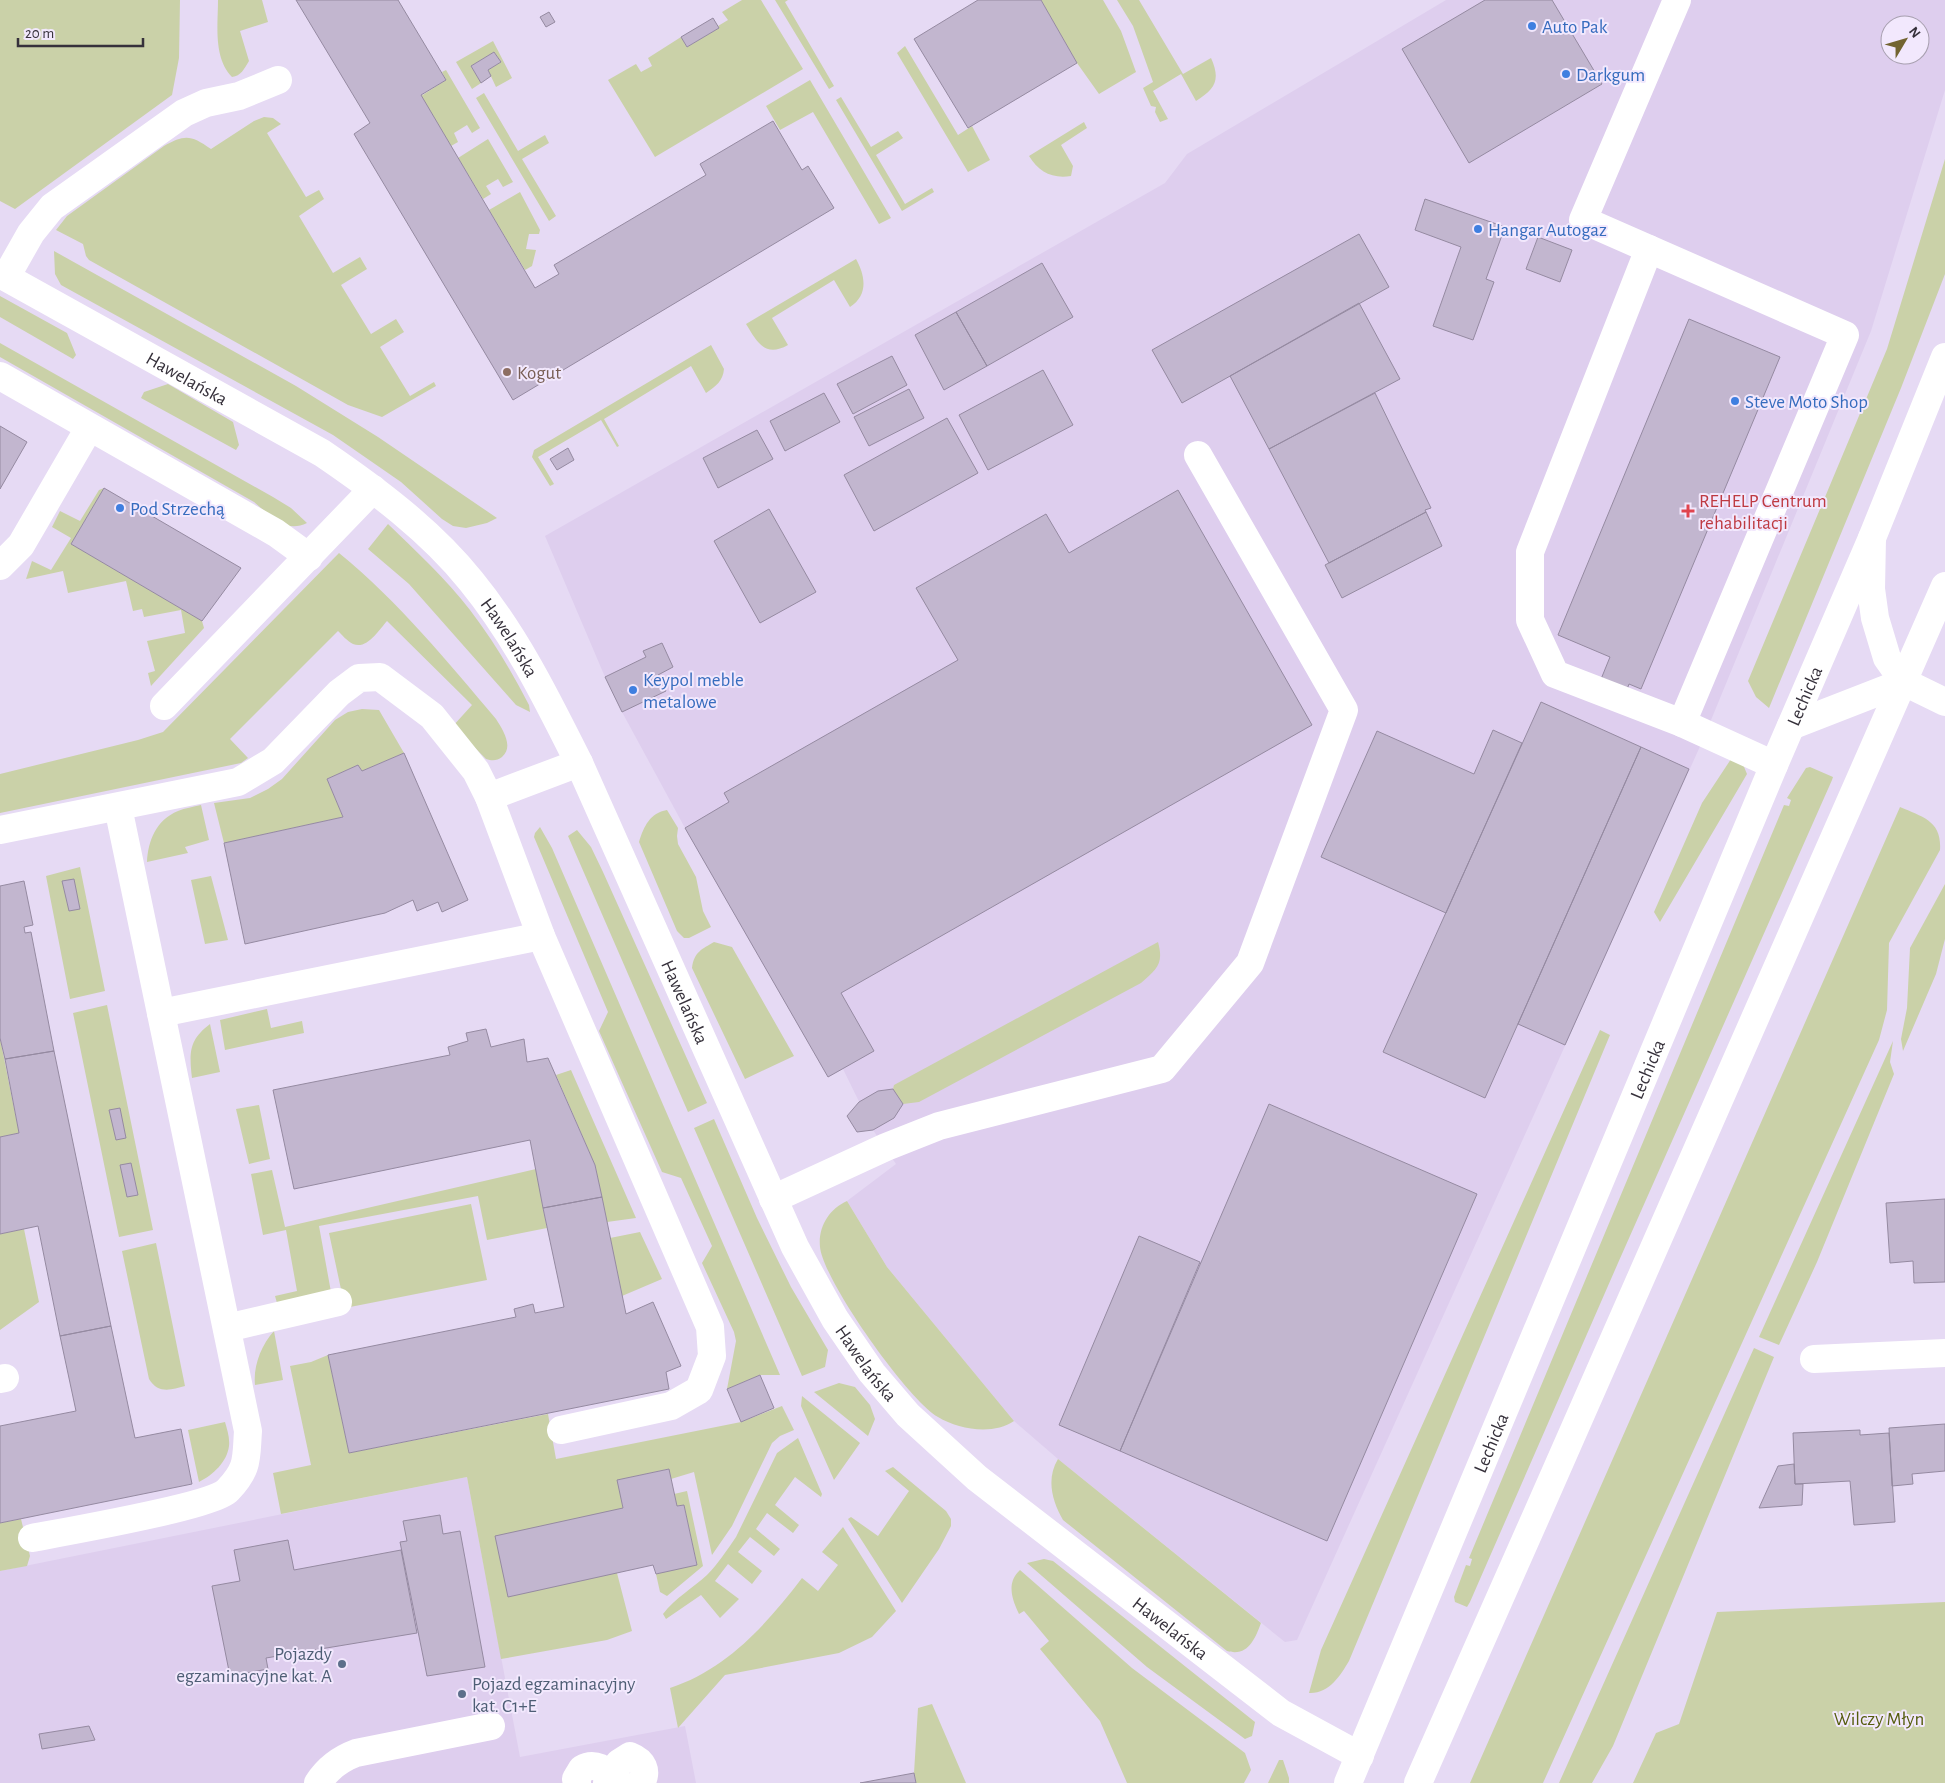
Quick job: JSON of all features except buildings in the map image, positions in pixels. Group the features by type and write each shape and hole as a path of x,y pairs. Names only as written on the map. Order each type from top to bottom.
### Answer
{"main road":[{"path":"1677,0 1584,220 1845,335 1682,723"},
{"path":"3,275 30,233 52,207 184,113 206,103 239,96 278,80"},
{"path":"1649,249 1530,552 1530,620 1555,674 1682,723 1774,764"},
{"name":"Hawelańska","path":"3,275 322,453 373,489 433,542 470,580 503,624 528,664 579,763 795,1247 835,1319 872,1373 908,1415 977,1478 1281,1713 1360,1756"},
{"name":"Lechicka","path":"1348,1783 1774,764 1872,538 1945,356"},
{"path":"0,376 88,428 276,533 309,557"},
{"path":"0,566 21,545 88,428"},
{"path":"773,1199 886,1147 939,1126 1162,1070 1250,963 1344,710 1198,455"},
{"path":"164,706 373,489"},
{"path":"1872,538 1871,589 1875,618 1887,658 1904,682 1945,702"},
{"path":"1418,1783 1767,991 1871,760 1945,586"},
{"path":"0,830 238,782 273,760 346,688 359,678 380,677 432,716 476,771 489,797 542,936 710,1328 712,1356 698,1390 671,1406 561,1430"},
{"path":"1791,726 1904,682"},
{"path":"489,797 579,763"},
{"path":"32,1538 199,1503 227,1492 246,1467 248,1431 118,807"},
{"path":"161,1013 542,936"},
{"path":"227,1328 338,1302"},
{"path":"1814,1360 1945,1353"},
{"path":"318,1783 329,1769 356,1753 491,1726"},
{"path":"577,1783 578,1773 587,1766 600,1767 612,1781 620,1763 630,1756 644,1766 644,1777 641,1783"}],"shaded area":[{"path":"1446,0 1945,0 1945,90 1871,331 1702,742 1297,1640 1285,1642 1058,1459 1014,1421 887,1267 847,1201 896,1164 873,1130 843,1069 828,1077 685,828 605,677 545,536 1165,183 1187,154"},
{"path":"467,1477 520,1757 685,1726 696,1783 0,1783 0,1571"}],"green space":[{"path":"0,0 180,0 179,58 172,95 15,209 0,201"},
{"path":"218,0 262,0 268,22 240,31 249,61 240,74 232,77 226,69 219,51 217,30"},
{"path":"742,0 761,0 803,69 655,157 608,80 636,64 641,72 652,66 648,58 681,37 687,47 719,28 718,26 728,20 722,12"},
{"path":"775,0 788,0 785,2 834,86 829,89"},
{"path":"1041,0 1103,0 1121,31 1136,72 1099,94 1077,63"},
{"path":"1117,0 1139,0 1183,74 1211,58 1216,72 1212,88 1196,101 1181,74 1153,91 1168,119 1160,122 1155,112 1156,107 1151,106 1143,88 1153,82 1133,26"},
{"path":"493,41 512,78 496,87 488,70 501,62 494,52 471,66 481,83 472,89 456,62"},
{"path":"905,46 958,135 972,126 990,160 968,172 897,53"},
{"path":"446,70 480,128 472,133 467,125 454,133 458,142 451,146 421,96 446,80 442,72"},
{"path":"810,80 891,218 879,224 813,112 780,130 766,106"},
{"path":"484,93 518,151 545,135 549,143 522,159 556,216 549,221 476,98"},
{"path":"841,97 871,147 898,131 903,138 876,155 905,204 932,188 934,192 902,211 836,100"},
{"path":"264,117 273,118 281,124 267,133 306,197 319,190 324,199 299,216 333,273 360,257 367,269 341,285 371,334 396,319 404,332 380,347 410,396 434,382 436,386 382,417 348,405 89,260 83,244 56,230 67,216 164,146 177,139 188,138 198,141 211,149 254,121"},
{"path":"1084,122 1087,128 1061,145 1073,166 1071,176 1052,175 1042,170 1033,162 1029,156"},
{"path":"488,139 513,182 503,187 498,179 486,186 491,194 483,199 458,158"},
{"path":"1945,159 1945,274 1901,388 1769,708 1756,697 1748,681 1887,349"},
{"path":"520,192 540,230 539,234 529,234 526,249 536,250 532,266 525,270 489,210"},
{"path":"54,251 296,386 378,437 497,518 487,523 466,528 453,526 442,519 401,482 333,435 61,285 55,274"},
{"path":"856,259 862,272 864,284 863,291 856,302 850,307 834,280 772,318 788,345 773,350 758,342 746,324"},
{"path":"0,296 67,333 76,355 73,359 0,317"},
{"path":"0,343 273,497 291,508 307,523 292,526 278,522 254,502 0,357"},
{"path":"711,345 724,369 721,380 716,385 706,393 691,366 604,419 619,446 617,447 601,420 538,457 554,484 550,486 532,457 534,450"},
{"path":"168,384 233,422 239,445 236,450 141,398 144,392"},
{"path":"104,488 71,544 202,621 204,628 151,686 148,673 155,671 147,641 185,633 181,610 144,617 142,609 133,611 126,581 68,593 63,571 26,579 32,561 51,570 71,538 52,527 60,511 80,521 99,490"},
{"path":"388,524 441,576 470,610 509,668 529,705 530,712 516,705 409,584 368,549"},
{"path":"339,553 382,591 402,612 441,654 496,719 507,743 507,748 502,757 494,760 486,759 453,726 472,705 387,621 368,642 363,644 353,644 338,631 230,739 248,758 241,763 0,813 0,774 138,740 163,732"},
{"path":"362,709 379,710 404,753 362,771 358,765 327,779 343,817 224,843 214,803 250,798 268,789 282,779 335,720 348,712"},
{"path":"1733,756 1742,762 1747,774 1660,922 1654,912 1702,803"},
{"path":"1810,767 1833,777 1832,780 1470,1602 1467,1607 1455,1602 1454,1597 1466,1565 1470,1566 1472,1559 1469,1558 1784,805 1789,806 1791,800 1787,798 1806,768"},
{"path":"201,805 209,840 185,847 188,853 147,862 151,839 164,820 178,811"},
{"path":"1900,807 1923,817 1934,826 1940,840 1940,850 1889,943 1887,1010 1879,1040 1543,1783 1470,1783"},
{"path":"667,810 678,828 678,844 696,877 703,911 711,927 689,938 684,938 677,931 639,842 643,831 652,817"},
{"path":"540,827 552,848 780,1375 760,1375 727,1389 736,1341 734,1332 702,1263 712,1246 681,1178 662,1172 599,1031 608,1012 534,837"},
{"path":"577,830 591,847 603,872 707,1103 688,1112 568,836"},
{"path":"80,867 105,991 70,999 46,876"},
{"path":"211,876 228,940 205,944 191,880"},
{"path":"1945,884 1945,939 1936,974 1903,1051 1901,1039 1907,1008 1910,948"},
{"path":"714,942 732,947 794,1056 745,1079 692,968 695,958 702,949"},
{"path":"1158,942 1160,956 1158,966 1141,983 919,1102 903,1104 893,1089 894,1085"},
{"path":"107,1005 153,1230 119,1237 73,1013"},
{"path":"267,1009 271,1028 302,1021 304,1033 225,1050 220,1020"},
{"path":"210,1024 220,1072 192,1078 191,1054 194,1041"},
{"path":"1600,1030 1610,1035 1349,1661 1338,1678 1328,1687 1316,1693 1309,1693 1321,1650"},
{"path":"0,1038 19,1133 0,1137"},
{"path":"1893,1041 1890,1062 1894,1074 1817,1262 1779,1345 1759,1337"},
{"path":"571,1070 636,1218 607,1222 595,1165 556,1075"},
{"path":"259,1105 270,1159 249,1164 236,1109"},
{"path":"714,1119 757,1218 791,1287 828,1350 825,1367 802,1376 694,1128"},
{"path":"536,1169 547,1228 487,1240 478,1196 319,1226 331,1292 277,1303 275,1296 297,1291 286,1230 263,1235 251,1174 272,1170 285,1227"},
{"path":"847,1201 887,1267 1014,1421 997,1428 976,1429 966,1428 946,1421 924,1406 888,1364 835,1285 820,1247 821,1233 826,1220 835,1209"},
{"path":"471,1204 487,1280 345,1308 329,1233"},
{"path":"24,1229 39,1302 0,1330 0,1234"},
{"path":"640,1232 662,1279 622,1296 610,1238"},
{"path":"156,1243 185,1386 165,1390 156,1387 149,1379 122,1251"},
{"path":"274,1331 283,1380 255,1385 255,1371 259,1356 265,1343"},
{"path":"1754,1348 1774,1357 1613,1746 1592,1783 1559,1783"},
{"path":"328,1355 349,1453 548,1414 556,1459 741,1422 782,1406 794,1430 780,1436 772,1443 732,1526 712,1555 694,1472 671,1479 668,1469 618,1480 623,1508 617,1573 632,1631 607,1640 501,1659 467,1477 281,1514 273,1473 311,1465 290,1366 311,1362"},
{"path":"839,1383 855,1387 870,1405 875,1419 868,1436 814,1392"},
{"path":"802,1396 860,1443 834,1480 801,1406"},
{"path":"225,1422 229,1443 228,1452 214,1472 199,1482 188,1430"},
{"path":"798,1438 822,1494 821,1497 795,1477 775,1505 799,1525 793,1533 767,1513 756,1529 780,1549 774,1556 750,1537 738,1552 762,1571 752,1584 728,1564 715,1581 739,1599 720,1618 701,1595 666,1619 663,1614 668,1608 707,1575 722,1557 736,1537 777,1453"},
{"path":"1058,1459 1261,1623 1250,1645 1240,1651 1227,1651 1063,1520 1053,1498 1051,1482"},
{"path":"893,1467 946,1511 951,1519 951,1526 939,1549 902,1603 848,1519 851,1517 878,1536 909,1491 885,1471"},
{"path":"687,1491 703,1566 667,1596 660,1592 656,1574 697,1564 684,1505 677,1506 674,1494"},
{"path":"21,1519 30,1556 27,1566 0,1571 0,1523"},
{"path":"843,1527 896,1611 872,1637 839,1653 725,1675 678,1728 670,1688 691,1680 710,1669 744,1644 802,1578 818,1591 838,1565 822,1552"},
{"path":"1044,1559 1053,1561 1255,1722 1252,1736 1245,1739 1147,1667 1027,1563"},
{"path":"1020,1570 1132,1668 1245,1753 1251,1770 1244,1783 1127,1783 1100,1721 1040,1649 1049,1641 1024,1611 1019,1614 1014,1603 1012,1586 1013,1580"},
{"name":"Wilczy Młyn","path":"1945,1602 1945,1783 1633,1783 1656,1733 1679,1724 1717,1612"},
{"path":"932,1704 966,1783 916,1783 914,1773 918,1708"},
{"path":"1279,1760 1283,1760 1289,1783 1268,1783"}],"place":[{"name":"Auto Pak","path":"1532,26"},
{"name":"Darkgum","path":"1566,74"},
{"name":"Hangar Autogaz","path":"1478,229"},
{"name":"Kogut","path":"507,372"},
{"name":"Steve Moto Shop","path":"1735,401"},
{"name":"Pod Strzechą","path":"120,508"},
{"name":"REHELP Centrum rehabilitacji","path":"1688,511"},
{"name":"Keypol meble metalowe","path":"633,690"},
{"name":"Pojazdy egzaminacyjne kat. A","path":"342,1664"},
{"name":"Pojazd egzaminacyjny kat. C1+E","path":"462,1694"}]}
